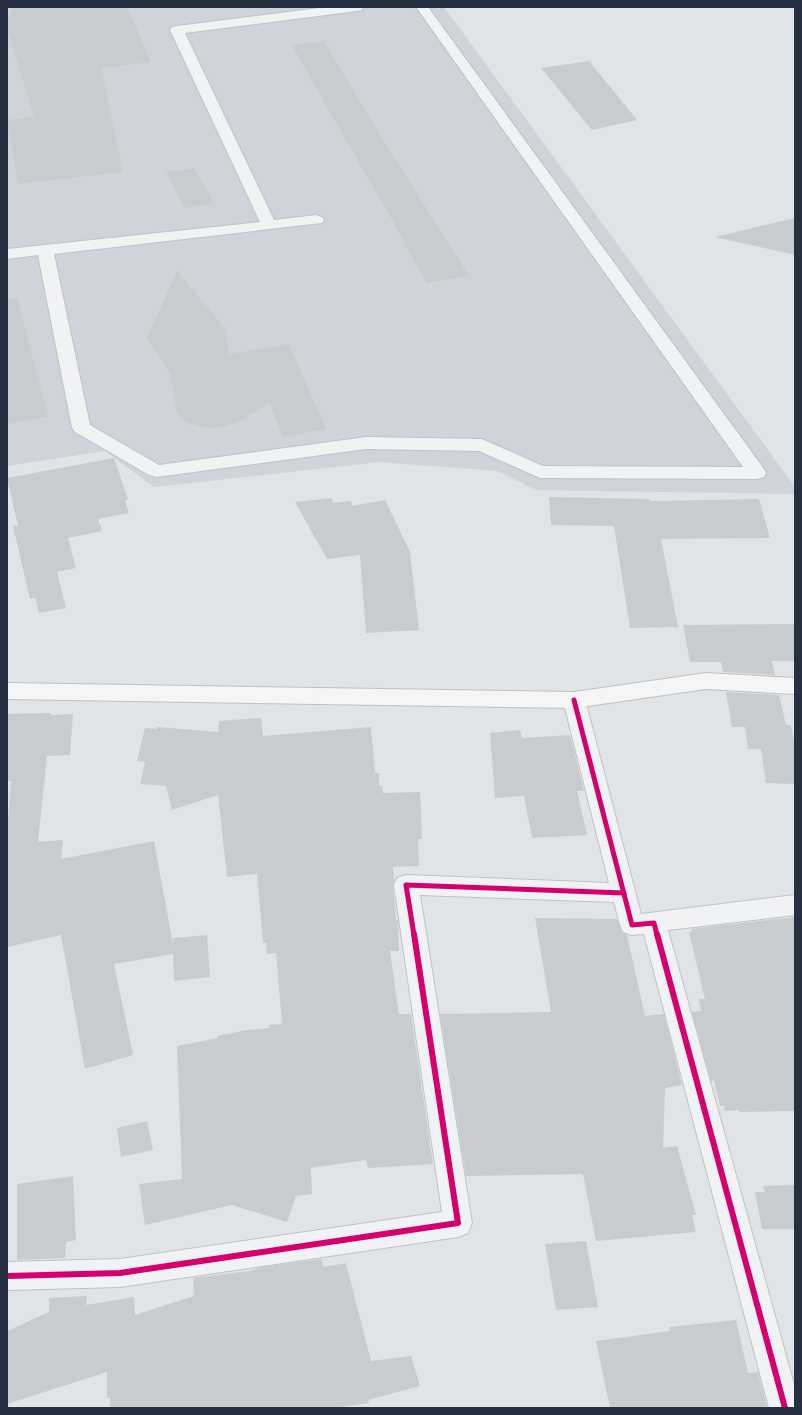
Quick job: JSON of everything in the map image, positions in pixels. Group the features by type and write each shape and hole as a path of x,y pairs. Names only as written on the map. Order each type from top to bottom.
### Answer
{"main road":[{"path":"7,691 574,700 706,681 795,686"}],"street":[{"path":"269,225 177,30 357,7"},
{"path":"45,250 81,428 156,471 366,443 482,446 540,472 757,473 422,7"},
{"path":"7,254 316,220"},
{"path":"574,700 632,925"},
{"path":"7,1276 120,1273 458,1223 406,885 624,893"},
{"path":"632,925 795,905"},
{"path":"632,925 654,923 786,1408"}],"shaded area":[{"path":"7,7 444,7 795,487 795,494 536,490 497,471 380,462 154,487 105,451 7,466"}],"building":[{"path":"12,7 127,7 151,62 101,68 123,172 18,184 7,120 34,117 7,29 7,22"},
{"path":"324,41 376,128 469,276 427,283 292,45"},
{"path":"589,61 637,120 592,130 541,68"},
{"path":"194,168 214,203 184,208 166,172"},
{"path":"795,218 795,255 715,237"},
{"path":"177,271 225,328 229,354 289,344 326,429 283,437 270,403 236,423 224,427 210,428 197,426 186,422 179,416 176,408 170,372 147,338"},
{"path":"17,297 48,417 7,424 7,299"},
{"path":"114,458 128,499 125,500 129,513 98,519 102,531 68,538 76,568 57,572 66,608 39,613 35,598 30,599 13,526 18,526 7,478"},
{"path":"549,497 650,499 650,501 759,499 770,538 661,539 678,627 630,628 614,526 551,525"},
{"path":"332,498 333,503 351,501 352,506 385,500 410,552 419,630 366,633 360,555 327,559 295,502"},
{"path":"795,624 795,661 772,661 775,675 723,672 721,662 690,662 683,625"},
{"path":"726,692 779,695 786,725 791,725 795,748 795,784 766,783 761,749 748,749 745,727 732,727"},
{"path":"51,713 51,715 73,714 70,755 47,756 38,842 63,840 61,859 154,841 173,944 173,938 207,935 210,977 174,981 173,954 114,964 133,1055 85,1069 61,935 7,947 7,835 11,781 7,781 7,714"},
{"path":"261,718 263,736 371,727 375,773 379,773 379,786 382,786 383,793 420,792 422,839 418,839 419,866 393,867 393,885 396,920 398,920 399,951 390,951 399,1014 411,1014 433,1164 368,1168 366,1160 311,1168 312,1194 296,1196 287,1222 232,1205 145,1225 139,1184 182,1179 177,1046 218,1038 217,1036 247,1030 269,1028 269,1025 282,1024 276,953 267,954 266,943 263,943 257,874 227,877 218,795 172,810 166,786 140,784 145,762 137,761 145,728 157,729 158,727 218,732 219,721"},
{"path":"520,730 522,738 570,735 584,791 577,791 587,835 532,838 524,796 495,798 490,733"},
{"path":"795,917 795,1111 725,1111 724,1106 720,1106 714,1080 711,1081 692,1012 701,1011 699,999 705,999 689,932 692,932 691,929"},
{"path":"535,918 617,919 622,933 627,935 645,1016 664,1014 682,1085 665,1088 663,1148 677,1146 696,1215 692,1215 696,1232 596,1241 583,1174 466,1176 440,1014 551,1012"},
{"path":"147,1121 153,1150 121,1157 117,1128"},
{"path":"73,1176 76,1240 66,1242 65,1258 17,1260 17,1184"},
{"path":"795,1185 795,1229 762,1229 755,1192 765,1192 763,1186"},
{"path":"586,1241 598,1307 556,1310 545,1244"},
{"path":"321,1259 324,1267 346,1263 371,1361 411,1356 420,1386 368,1400 369,1403 333,1408 110,1408 110,1398 107,1398 107,1372 7,1404 7,1331 49,1312 49,1298 87,1296 86,1305 134,1297 135,1315 194,1296 193,1278 249,1271 262,1267"},
{"path":"736,1320 748,1373 758,1372 767,1408 610,1408 596,1341 670,1331 669,1327"}],"cycle path":[{"path":"574,700 632,925 654,923 785,1408"},
{"path":"7,1276 120,1273 458,1223 406,885 624,893"}]}
